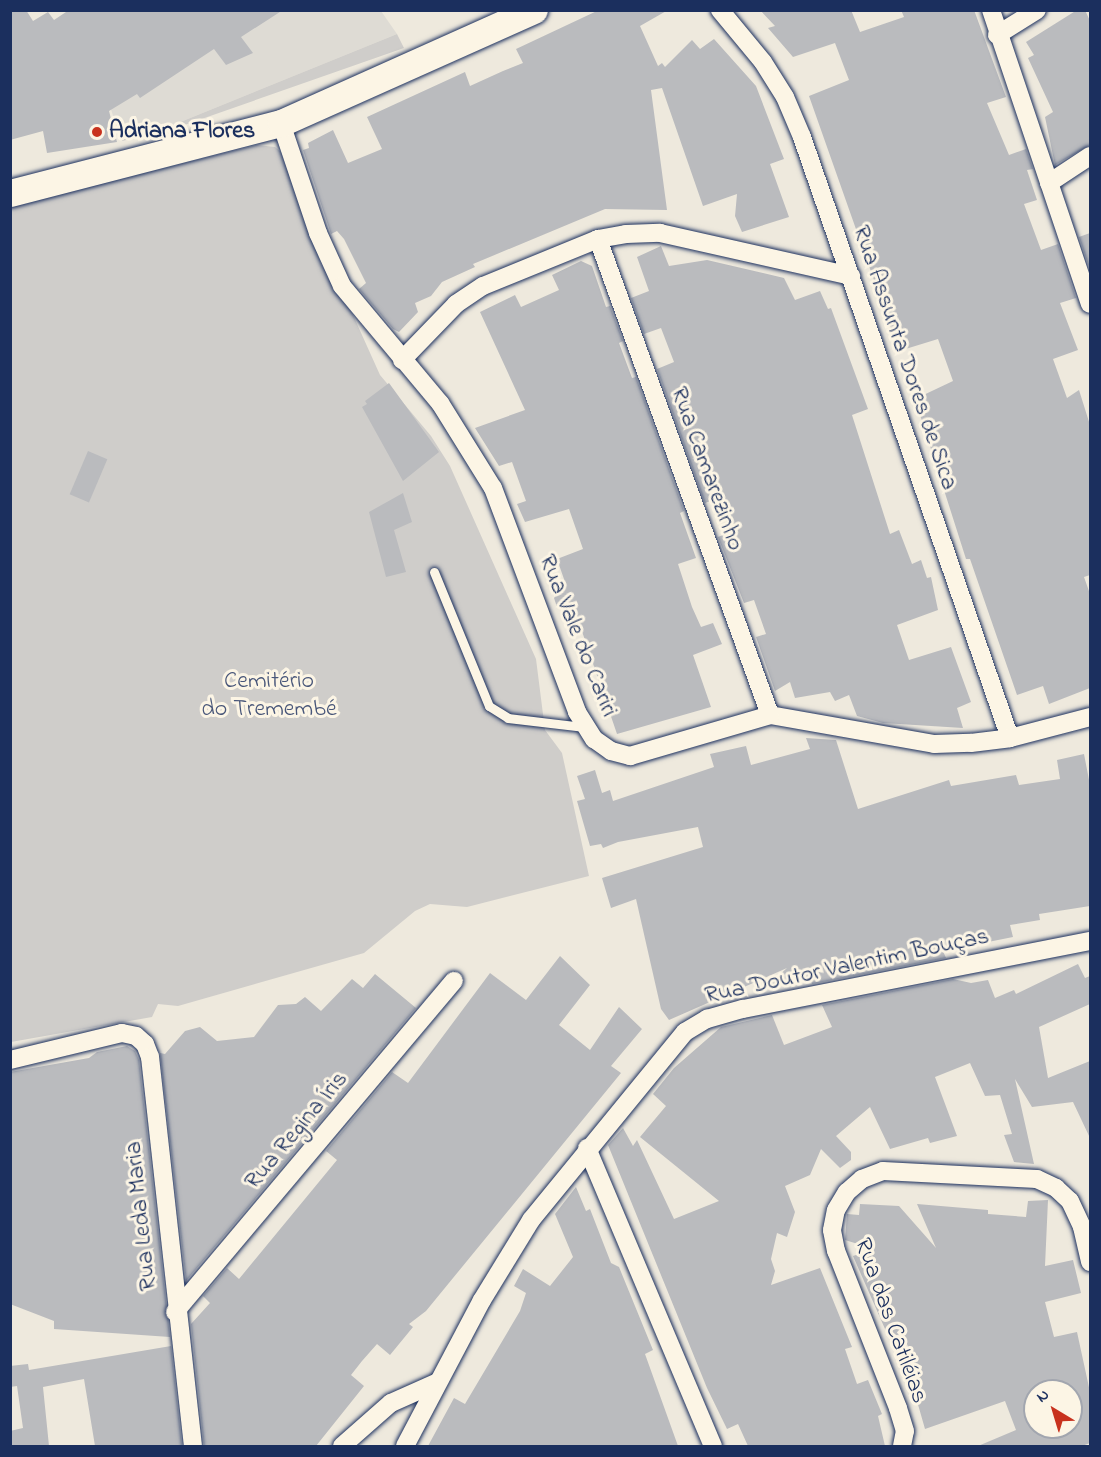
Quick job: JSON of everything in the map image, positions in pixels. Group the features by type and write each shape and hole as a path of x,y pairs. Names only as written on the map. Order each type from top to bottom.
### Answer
{"main road":[{"path":"16,188 200,147 281,123 522,13"}],"street":[{"name":"Rua Assunta Dores de Sica","path":"720,10 763,62 784,97 851,276 1010,738"},
{"path":"991,10 997,35 1090,304"},
{"path":"997,35 1037,10"},
{"name":"Rua Vale do Cariri","path":"281,123 332,267 356,306 457,426 493,488 584,728 611,751 630,756 770,715 934,744 1010,738 1090,717"},
{"path":"1049,183 1090,156"},
{"path":"402,360 456,304 483,286 598,239 660,233 851,276"},
{"name":"Rua Camarezinho","path":"598,239 770,715"},
{"name":"Rua Doutor Valentim Bouças","path":"405,1446 438,1382 531,1220 587,1148 685,1032 707,1019 1090,941"},
{"name":"Rua Regina Íris","path":"175,1312 454,981"},
{"name":"Rua Leda Maria","path":"10,1060 122,1033 136,1036 145,1044 150,1057 175,1312 193,1446"},
{"path":"587,1148 713,1446"},
{"name":"Rua das Catiléias","path":"902,1446 905,1431 898,1408 836,1251 834,1220 847,1192 862,1179 883,1171 1037,1179 1056,1188 1070,1201 1082,1227 1090,1262"},
{"path":"342,1446 391,1403 438,1382"}],"lane":[{"path":"434,572 489,706 508,718 584,728"}],"shaded area":[{"path":"79,11 381,11 397,34 173,125 120,137"}],"green space":[{"path":"397,34 404,48 173,129 122,141 120,137 173,125"},
{"name":"Cemitério do Tremembé","path":"257,145 275,147 283,154 321,264 353,315 380,375 431,436 450,466 536,659 545,730 562,753 589,876 467,907 430,904 415,911 364,953 178,1006 158,1004 152,1017 11,1042 11,206"}],"building":[{"path":"10,10 26,10 33,21 48,12 54,20 69,10 283,10 241,37 253,53 226,65 214,49 140,98 137,94 109,111 117,142 47,153 43,131 10,140"},
{"path":"599,10 668,10 640,26 658,66 662,63 665,67 692,40 700,49 714,39 756,86 784,159 770,164 789,217 742,232 735,216 737,194 703,206 662,88 651,90 667,210 605,209 473,264 475,267 442,282 431,296 415,303 418,312 399,332 393,329 359,289 366,283 344,239 337,231 331,234 303,150 309,148 308,143 333,130 348,163 382,149 367,117 465,72 470,86 523,63 516,49"},
{"path":"760,10 851,10 860,32 904,17 901,10 974,10 1006,97 987,103 1009,155 1026,149 1033,169 1027,170 1037,200 1024,204 1041,250 1058,244 1076,298 1060,303 1078,350 1053,359 1067,398 1079,390 1090,425 1090,575 1084,577 1090,594 1090,688 1049,704 1043,686 1017,695 970,559 966,559 915,399 953,381 938,339 899,351 809,96 849,80 835,43 793,57 768,28 775,26"},
{"path":"1077,10 1085,10 1090,21 1090,145 1055,165 1045,117 1053,112 1028,58 1034,55 1026,42"},
{"path":"1090,233 1090,270 1079,237"},
{"path":"661,246 669,266 707,260 784,278 795,300 820,291 828,309 831,308 868,409 852,415 890,534 899,530 912,564 921,560 927,578 931,577 938,610 897,625 909,660 951,647 971,702 957,708 963,728 883,723 857,716 849,695 835,701 830,692 795,698 790,682 775,691 756,637 766,634 754,600 744,603 718,537 730,532 718,498 705,503 657,369 674,362 661,328 644,334 631,298 649,291 637,257"},
{"path":"581,261 592,266 606,307 610,306 623,341 619,343 632,378 636,377 684,511 680,513 696,558 678,564 692,607 701,627 713,623 722,644 693,655 711,707 617,734 572,602 557,607 550,586 565,582 557,559 583,549 569,509 525,522 517,504 526,501 512,462 499,466 475,428 525,410 480,312 515,295 521,307 559,290 552,275"},
{"path":"389,383 439,452 403,481 362,407 367,404 365,401"},
{"path":"88,451 107,459 89,502 70,494"},
{"path":"403,493 412,522 394,530 406,572 386,577 369,512"},
{"path":"806,738 836,740 858,809 949,780 951,786 1016,775 1019,785 1060,779 1057,760 1084,754 1090,785 1090,906 1039,914 1040,920 1010,925 1013,937 943,951 946,958 812,984 810,979 764,989 787,968 669,1020 661,1009 636,899 611,908 602,878 703,847 698,827 618,842 603,848 601,844 590,846 577,801 585,799 577,776 595,770 602,793 610,790 613,801 714,767 710,754 746,746 751,765 810,749"},
{"path":"560,956 590,985 559,1025 590,1050 619,1007 642,1029 611,1066 621,1073 426,1311 409,1324 413,1327 390,1355 377,1344 362,1361 351,1375 364,1386 316,1446 204,1446 191,1324 210,1303 203,1296 227,1268 239,1279 337,1160 326,1151 392,1072 408,1083 490,973 526,1000"},
{"path":"1078,964 1085,978 1090,976 1090,1004 1039,1027 1048,1078 1090,1061 1090,1138 1073,1102 1032,1107 1015,1079 1034,1164 1014,1162 1004,1135 1012,1134 1000,1095 985,1096 970,1063 935,1077 957,1136 930,1143 928,1138 890,1149 870,1107 836,1136 851,1152 851,1160 840,1168 821,1149 810,1175 785,1186 795,1212 787,1237 777,1233 771,1259 775,1271 771,1285 820,1268 852,1347 845,1349 857,1384 868,1380 882,1414 878,1416 885,1446 748,1446 738,1424 727,1429 707,1388 608,1145 623,1128 633,1146 637,1140 674,1219 719,1201 640,1137 666,1106 653,1094 674,1068 721,1027 772,1015 784,1045 832,1027 822,1005 953,979 971,983 988,980 995,998 1014,990 1016,994"},
{"path":"375,974 416,1008 186,1281 160,1053 165,1054 185,1031 200,1027 217,1041 254,1037 278,1005 296,1004 305,997 321,1011 352,979 363,988"},
{"path":"127,1046 135,1051 139,1060 170,1337 54,1329 54,1321 10,1304 10,1072 89,1058 97,1052"},
{"path":"576,1187 586,1211 590,1209 611,1263 619,1267 653,1350 645,1354 678,1446 428,1446 454,1398 465,1404 520,1311 526,1293 514,1286 523,1269 550,1286 573,1257 555,1214"},
{"path":"1048,1200 1045,1266 1073,1260 1081,1293 1045,1302 1054,1337 1077,1332 1090,1392 1090,1443 1082,1446 978,1446 1016,1430 1005,1401 925,1429 911,1380 919,1377 903,1333 889,1338 853,1256 874,1249 845,1240 847,1214 859,1215 860,1204 899,1206 936,1248 917,1204 988,1210 988,1214 1026,1217 1028,1201"},
{"path":"171,1346 182,1446 95,1446 84,1379 43,1387 49,1446 10,1446 10,1431 23,1428 17,1386 10,1387 10,1366 28,1364 29,1370"}],"place":[{"name":"Adriana Flores","path":"97,132"}]}
